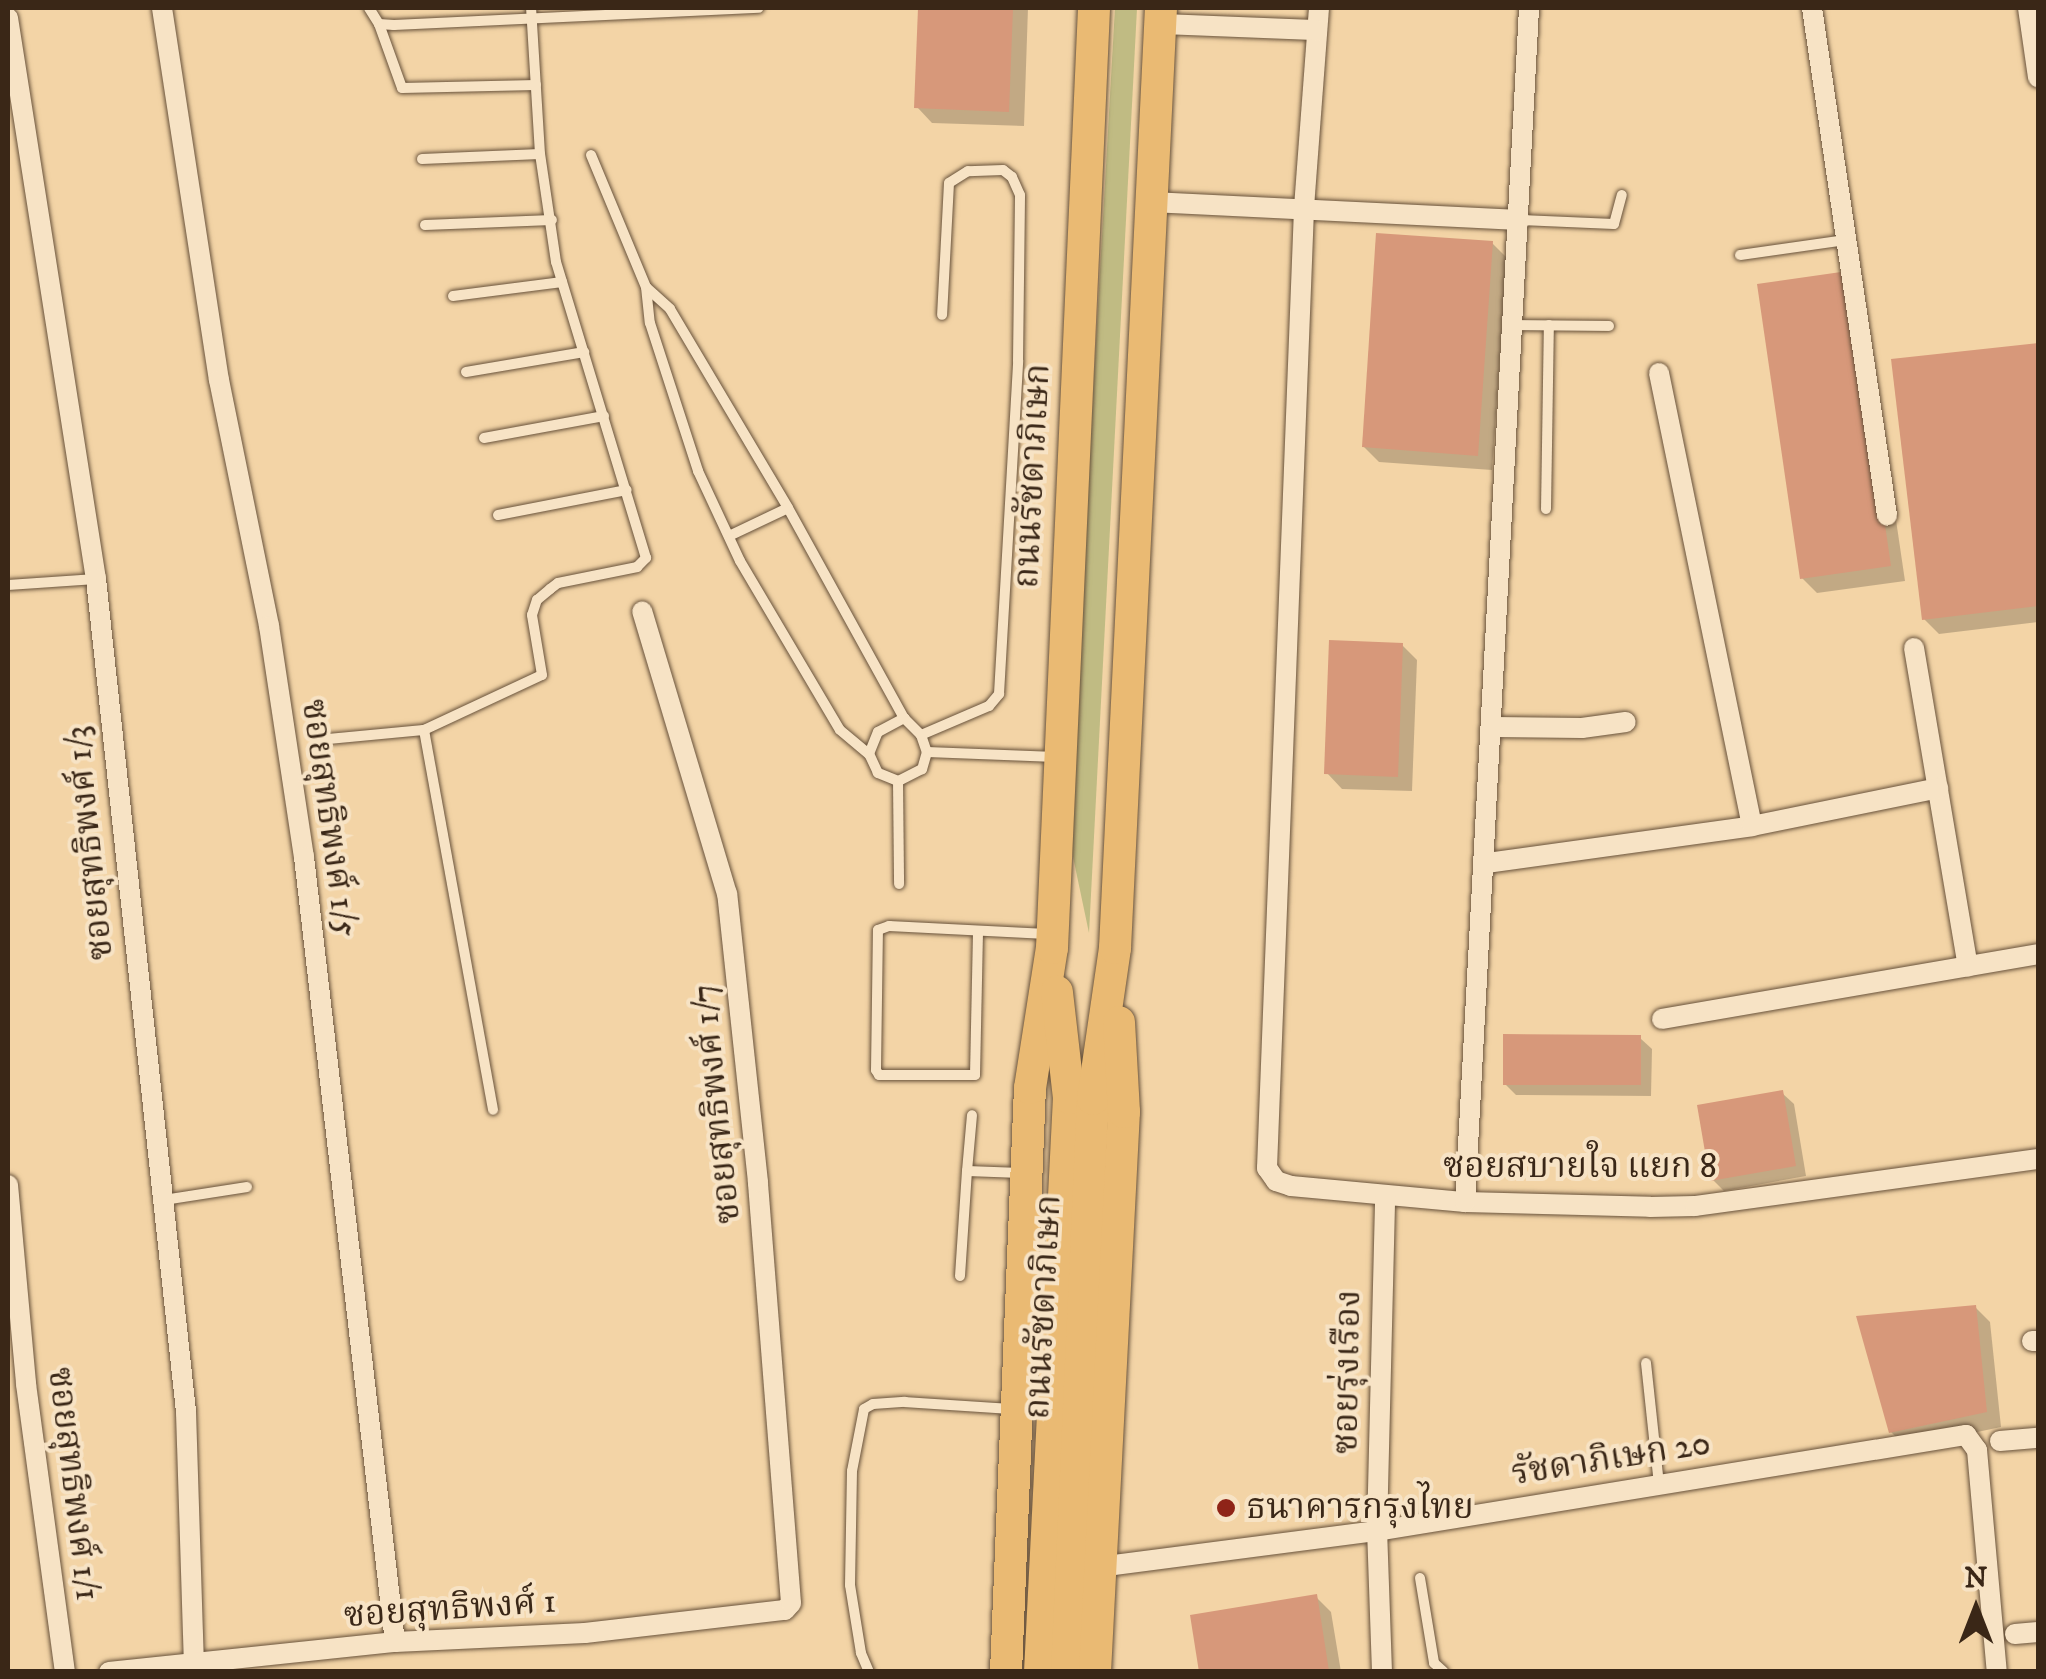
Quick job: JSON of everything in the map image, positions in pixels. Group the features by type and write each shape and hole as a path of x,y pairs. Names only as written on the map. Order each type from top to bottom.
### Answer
{"main road":[{"name":"ถนนรัชดาภิเษก","path":"1006,1672 1030,1088 1052,942 1094,8"},
{"name":"ถนนรัชดาภิเษก","path":"1067,1672 1093,1099 1115,948 1160,16"},
{"name":"ถนนรัชดาภิเษก","path":"1040,1672 1068,1098 1052,942"},
{"name":"ถนนรัชดาภิเษก","path":"1095,1672 1124,1112 1115,948"}],"street":[{"name":"ซอยสุทธิพงศ์ 1/5","path":"162,8 218,380 269,626 301,838 395,1642"},
{"path":"1304,209 1318,8"},
{"path":"1465,1202 1494,728 1530,8"},
{"path":"1812,8 1887,515"},
{"path":"2028,8 2038,77"},
{"path":"1160,16 1317,30"},
{"name":"ซอยสุทธิพงศ์ 1/3","path":"8,18 96,579 120,837 186,1412 194,1666"},
{"path":"1151,202 1520,220"},
{"name":"ซอยสบายใจ แยก 8","path":"1304,209 1266,1148 1268,1168 1276,1181 1290,1186 1465,1202 1696,1206 2038,1159"},
{"path":"1659,373 1752,826"},
{"name":"ซอยสุทธิพงศ์ 1/7","path":"642,611 726,894 760,1201 791,1602"},
{"path":"1914,648 1968,966"},
{"path":"1494,728 1582,728 1626,722"},
{"path":"1486,863 1752,826 1938,788"},
{"path":"1662,1019 2038,954"},
{"name":"ซอยสุทธิพงศ์ 1/1","path":"8,1185 26,1384 65,1672"},
{"name":"ซอยรุ่งเรือง","path":"1382,1672 1377,1531 1385,1195"},
{"name":"รัชดาภิเษก 20","path":"1099,1567 1377,1531 1966,1434 1977,1450 1997,1672"},
{"path":"2000,1441 2038,1438"},
{"name":"ซอยสุทธิพงศ์ 1","path":"109,1672 247,1666 395,1642 586,1632 785,1610 791,1602"},
{"path":"2015,1634 2038,1632"}],"lane":[{"path":"369,8 379,24 402,88 536,85"},
{"path":"328,739 424,730 542,675 532,615 537,600 550,589 643,563 646,558 562,282 540,154 532,8"},
{"path":"379,24 760,8"},
{"path":"422,159 540,154"},
{"path":"591,155 646,288 650,323 698,471 729,536 840,730 869,754 878,774 898,782"},
{"path":"921,734 990,706 999,694 1018,360 1020,195 1004,170 968,171 949,183 942,315"},
{"path":"1520,220 1614,224 1620,215 1622,196"},
{"path":"425,224 552,220"},
{"path":"1740,254 1846,240"},
{"path":"452,296 562,282"},
{"path":"646,288 670,309 788,508 904,718 921,734 927,752 922,769 898,782"},
{"path":"1514,325 1609,326"},
{"path":"1546,509 1549,325"},
{"path":"466,372 584,352"},
{"path":"484,438 604,416"},
{"path":"498,515 627,490"},
{"path":"729,536 788,508"},
{"path":"8,585 96,579"},
{"path":"869,754 878,732 904,718"},
{"path":"424,730 492,1110"},
{"path":"927,752 1061,757"},
{"path":"898,782 898,884"},
{"path":"978,932 975,1075 879,1075 878,930 889,926 978,932 1052,942"},
{"path":"960,1276 972,1115"},
{"path":"967,1171 1026,1173"},
{"path":"164,1200 247,1187"},
{"path":"1646,1363 1659,1484"},
{"path":"869,1672 861,1653 850,1585 852,1471 864,1409 873,1404 905,1402 1016,1410"},
{"path":"1420,1578 1434,1662 1444,1672"}],"shaded area":[{"path":"1115,8 1137,8 1089,933 1068,833"}],"building":[{"path":"918,8 1013,8 1009,112 914,108"},
{"path":"1376,233 1493,241 1478,456 1362,447"},
{"path":"1848,271 1891,566 1800,579 1757,284"},
{"path":"2038,343 2038,606 1922,620 1891,359"},
{"path":"1329,640 1403,643 1398,777 1324,774"},
{"path":"1503,1034 1641,1035 1641,1085 1503,1085"},
{"path":"1783,1090 1796,1166 1710,1181 1697,1105"},
{"path":"1976,1305 1987,1412 1889,1433 1856,1316"},
{"path":"1317,1594 1329,1671 1199,1672 1190,1615"}],"place":[{"name":"ธนาคารกรุงไทย","path":"1226,1508"}]}
